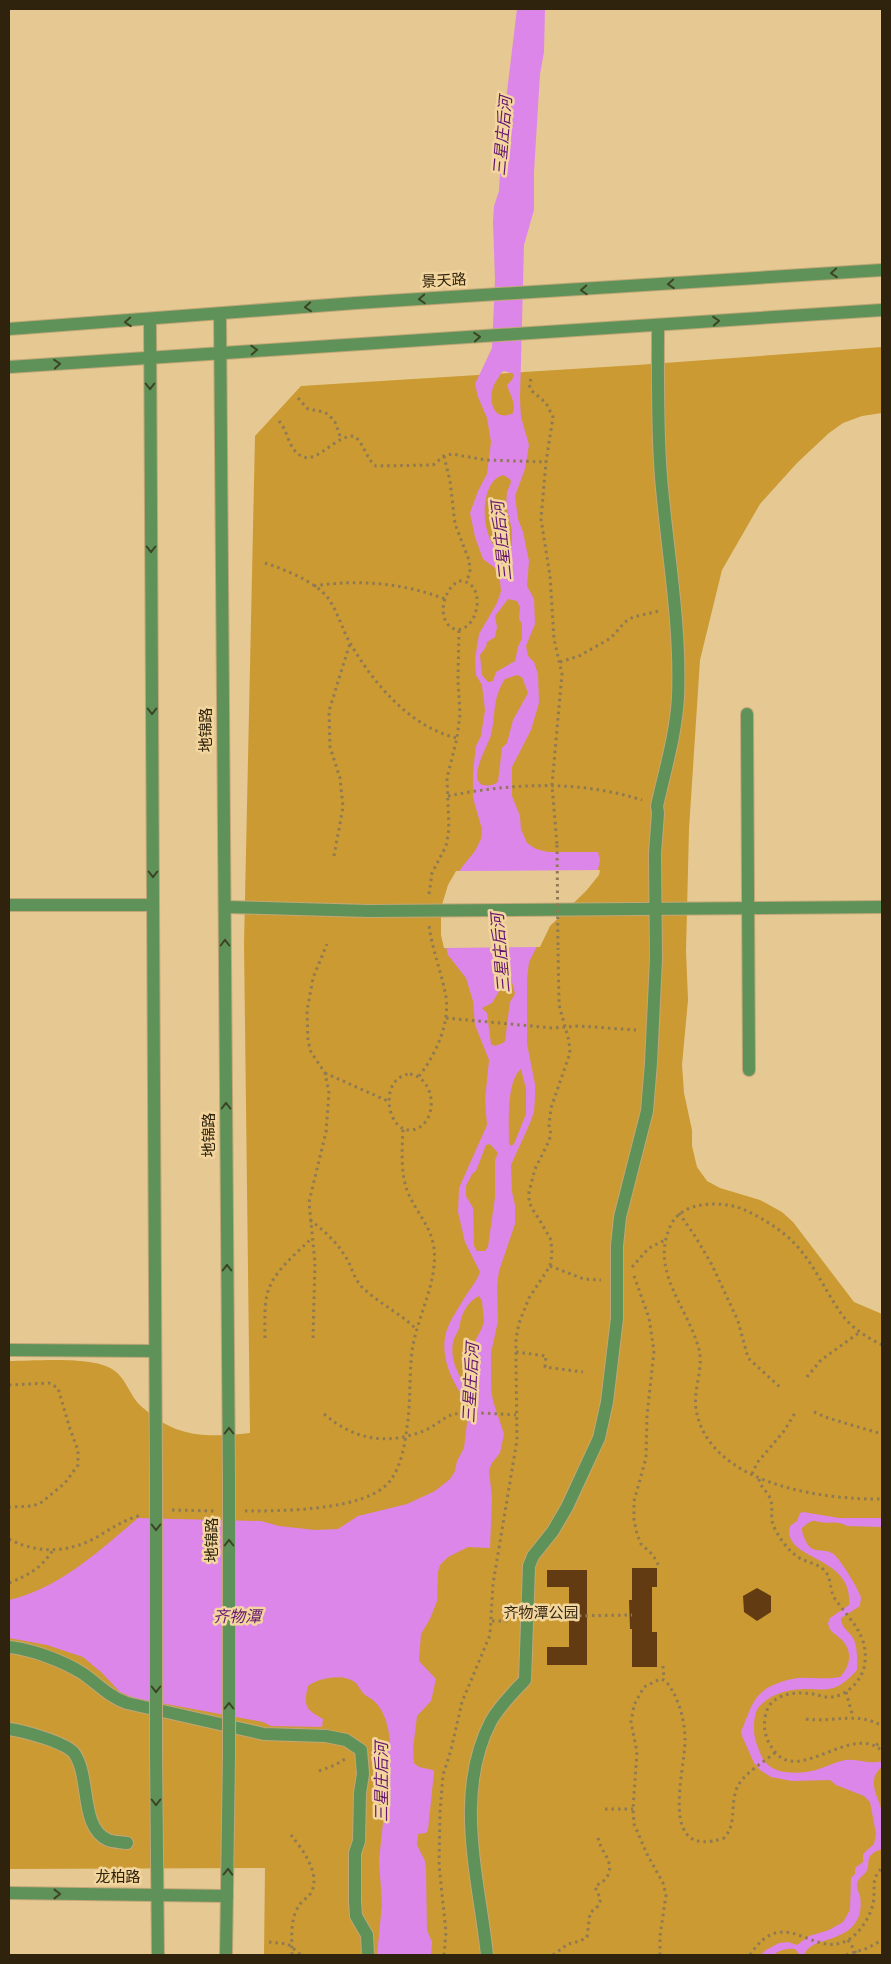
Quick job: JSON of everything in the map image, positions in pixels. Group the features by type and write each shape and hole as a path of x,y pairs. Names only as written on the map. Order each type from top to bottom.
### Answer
{"street":[{"name":"景天路","path":"9,330 356,303 882,270"},
{"path":"9,367 882,310"},
{"name":"地锦路","path":"220,314 229,1480 229,1754 226,1955"},
{"path":"150,320 158,1955"},
{"path":"487,1955 470,1827 470,1798 475,1769 491,1722 503,1704 525,1680 529,1566 533,1556 553,1531 567,1507 599,1438 608,1402 618,1318 618,1281 623,1267 620,1217 647,1111 651,1063 657,806 672,743 678,699 669,540 661,478 658,325"},
{"path":"748,714 749,1070"},
{"path":"9,905 153,905"},
{"path":"225,907 369,911 882,907"},
{"path":"9,1350 155,1351"},
{"path":"9,1647 18,1648 59,1662 82,1673 110,1695 127,1703 264,1734 326,1736 346,1740 359,1748 363,1753 363,1768 360,1836 355,1853 355,1901 356,1916 366,1935 368,1955"},
{"path":"9,1729 63,1745 73,1752 83,1776 93,1826 100,1835 109,1840 127,1843"},
{"name":"龙柏路","path":"9,1893 227,1896"}],"path":[{"path":"444,1955 446,1932 439,1865 443,1775 467,1686 490,1635 493,1584 515,1464 517,1440 516,1339 522,1311 550,1266 551,1240 540,1219 532,1210 529,1192 535,1169 551,1134 549,1125 551,1108 570,1054 566,1026 559,1005 557,845 553,821 552,785 562,674 554,639 550,576 541,519 546,462 553,417 546,402 532,391 531,379"},
{"path":"298,398 308,409 324,412 329,415 335,422 341,439"},
{"path":"279,421 284,427 294,450 305,458 314,458 334,442 354,436 370,462 376,466 433,464 444,456 459,454 486,460 546,462"},
{"path":"444,456 450,481 455,524 469,560 470,570 467,582"},
{"path":"265,563 298,576 328,598 350,643 392,701 406,713 437,732 457,738"},
{"path":"314,586 344,582 391,584 414,588 445,599"},
{"path":"460,582 467,582 475,590 477,608 472,621 467,627 459,630 450,627 444,612 445,599 453,585 460,582"},
{"path":"560,662 579,656 611,638 633,617 654,612 674,611"},
{"path":"428,900 432,873 448,839 449,769 457,738 460,714 458,680 459,630"},
{"path":"334,856 343,807 340,778 330,747 329,711 350,643"},
{"path":"448,796 520,786 563,785 608,792 657,806"},
{"path":"419,1076 434,1050 446,1018 446,1000 432,946 428,917"},
{"path":"314,1338 315,1262 309,1202 312,1184 322,1153 329,1108 329,1093 325,1073 310,1047 307,1011 313,978 327,944"},
{"path":"446,1018 533,1027 553,1028 566,1026 637,1030"},
{"path":"325,1073 390,1102"},
{"path":"410,1074 419,1076 424,1080 430,1092 431,1105 429,1115 419,1128 412,1130 403,1129 394,1120 390,1102 391,1086 397,1078 410,1074"},
{"path":"241,1511 287,1511 324,1507 361,1498 377,1491 389,1482 396,1470 408,1421 410,1365 416,1329 432,1279 434,1249 429,1228 407,1190 403,1129"},
{"path":"882,1345 860,1332 844,1317 795,1244 744,1209 706,1204 679,1213 671,1222 665,1240 665,1264 672,1289 699,1346 700,1374 696,1396 696,1410 708,1440 728,1460 759,1478 820,1495 842,1498 882,1499"},
{"path":"679,1213 712,1265 738,1321 748,1358 782,1389"},
{"path":"310,1220 329,1236 341,1250 363,1289 395,1310 416,1329"},
{"path":"265,1338 265,1305 269,1288 280,1270 312,1238"},
{"path":"660,1568 652,1555 641,1544 634,1520 634,1501 646,1458 647,1416 654,1351 649,1318 636,1279 623,1267 649,1248 665,1240"},
{"path":"550,1266 584,1279 618,1281"},
{"path":"808,1377 821,1360 860,1332"},
{"path":"516,1352 546,1356 545,1367 583,1372"},
{"path":"9,1384 49,1383 58,1388 79,1455 75,1472 55,1493 33,1506 9,1507"},
{"path":"814,1412 882,1434"},
{"path":"752,1474 757,1463 784,1431 795,1413"},
{"path":"324,1414 342,1428 364,1437 384,1439 425,1430 451,1415 516,1415"},
{"path":"759,1478 760,1484 770,1497 775,1530 789,1549 798,1557 823,1569 830,1577 834,1598 854,1622 864,1643 865,1661 863,1672 846,1692 833,1697 792,1693 776,1699 770,1705 764,1724 768,1741 782,1759 797,1761 853,1744 876,1745 882,1742"},
{"path":"167,1511 223,1511"},
{"path":"9,1539 29,1547 53,1550 65,1549 87,1542 116,1525 144,1514"},
{"path":"9,1583 22,1578 43,1565 53,1550"},
{"path":"566,1616 632,1615"},
{"path":"663,1666 664,1679 678,1701 686,1739 679,1789 680,1821 685,1832 691,1838 698,1841 714,1841 724,1838 731,1828 737,1787 750,1773 776,1752"},
{"path":"661,1954 660,1936 666,1895 663,1883 634,1824 633,1809 637,1752 631,1714 644,1687 652,1682 664,1679"},
{"path":"846,1692 853,1717"},
{"path":"806,1719 866,1718 882,1726"},
{"path":"876,1745 882,1751"},
{"path":"319,1771 335,1765 359,1748"},
{"path":"605,1809 633,1809"},
{"path":"291,1835 303,1850 309,1862 314,1884 311,1893 299,1904 294,1915 292,1955"},
{"path":"553,1955 568,1944 587,1937 590,1913 599,1905 600,1898 595,1887 607,1877 608,1868 608,1858 598,1844 598,1836"},
{"path":"750,1955 761,1942 775,1934 790,1932 805,1936 821,1944 840,1943 848,1940 860,1930 868,1916 873,1903 875,1877 882,1868"},
{"path":"848,1940 856,1953"},
{"path":"846,1955 856,1953 882,1940"},
{"path":"269,1942 288,1944 301,1955"}],"green space":[{"name":"齐物潭公园","path":"882,347 882,413 862,416 843,423 829,433 797,463 760,504 722,570 700,660 689,829 686,951 688,1000 682,1065 684,1093 692,1130 692,1146 697,1167 707,1181 720,1188 760,1200 782,1212 793,1222 854,1302 882,1314 882,1955 264,1955 265,1868 9,1869 9,1361 62,1360 91,1362 103,1365 112,1369 120,1376 141,1406 160,1421 172,1427 184,1432 209,1435 250,1433 244,944 255,436 301,386 637,365"}],"water":[{"name":"齐物潭","path":"517,9 545,9 544,52 540,74 534,172 534,210 524,245 520,399 521,417 529,445 525,469 515,496 518,519 523,532 529,561 527,586 534,599 535,624 526,646 528,656 534,662 538,674 539,703 531,730 512,767 512,796 520,816 521,829 527,843 536,849 548,852 598,852 600,860 597,874 548,925 529,962 527,979 527,1044 535,1084 535,1097 534,1112 511,1165 515,1224 499,1271 497,1286 498,1321 491,1353 491,1389 504,1434 500,1453 489,1470 492,1498 490,1548 468,1547 448,1557 440,1565 437,1601 430,1619 421,1634 419,1661 436,1679 431,1701 417,1716 413,1749 414,1763 419,1767 433,1770 434,1772 428,1830 426,1833 418,1834 417,1845 425,1861 427,1930 432,1942 431,1955 377,1955 382,1904 379,1860 386,1795 386,1781 378,1766 390,1742 384,1715 374,1701 364,1694 356,1683 345,1678 332,1677 319,1680 308,1686 307,1707 323,1719 322,1727 271,1726 263,1722 134,1698 120,1692 83,1657 47,1645 9,1638 9,1600 45,1587 78,1567 138,1518 261,1521 279,1526 315,1530 338,1529 358,1516 407,1504 435,1491 450,1479 464,1448 469,1406 450,1374 444,1347 446,1332 450,1323 480,1272 465,1242 458,1212 459,1188 487,1125 485,1100 489,1060 475,1025 473,1001 466,978 448,955 443,935 450,886 475,851 481,839 482,829 473,798 473,772 476,746 481,736 485,710 482,685 476,675 475,659 479,634 497,603 501,591 499,571 483,559 475,537 470,513 487,474 491,442 487,418 475,384 492,348 495,280 493,222 494,206 499,191 503,125","holes":["504,371 514,374 512,380 507,385 513,402 513,413 500,415 496,412 491,395 495,383","503,475 510,479 506,505 512,530 512,548 510,553 504,554 496,548 490,539 486,527 486,501 489,489 495,480","508,599 517,601 520,607 519,619 522,624 522,638 515,661 496,672 493,681 488,682 482,675 480,655 487,642 495,637 497,627 495,616","517,675 522,677 528,693 513,720 507,743 502,748 498,782 491,785 483,785 479,782 477,776 478,769 491,735 496,700 505,679","506,980 512,982 515,994 510,1002 505,1041 503,1043 495,1046 491,1044 487,1013 482,1008 492,1003","521,1069 526,1089 526,1114 514,1144 511,1146 509,1143 509,1115 513,1083","490,1144 498,1153 495,1160 495,1197 488,1247 485,1251 477,1251 474,1246 473,1208 466,1196 466,1186 472,1174 476,1171 486,1145","479,1296 482,1301 484,1321 470,1357 472,1376 478,1394 476,1399 458,1373 452,1350 462,1316 472,1301"]},
{"path":"800,1513 839,1518 882,1518 882,1527 847,1526 840,1523 814,1521 806,1524 802,1529 810,1547 835,1555 860,1594 860,1606 841,1618 844,1627 856,1645 857,1670 839,1686 825,1689 793,1690 780,1693 768,1699 756,1711 755,1738 767,1765 780,1771 795,1773 816,1770 845,1760 882,1761 882,1767 874,1778 874,1784 882,1813 882,1849 872,1854 866,1872 857,1883 861,1901 860,1914 854,1925 846,1932 814,1945 804,1955 800,1955 795,1949 786,1949 774,1955 760,1955 779,1943 788,1942 797,1945 809,1936 829,1930 843,1922 850,1910 851,1878 855,1874 855,1868 863,1862 863,1854 874,1844 876,1834 870,1802 864,1796 836,1785 830,1780 792,1781 771,1777 760,1770 754,1763 741,1732 751,1707 764,1690 794,1678 840,1677 848,1664 848,1650 841,1639 832,1631 828,1623 830,1618 849,1605 848,1588 841,1576 796,1546 790,1537 790,1526 797,1521"}],"pier":[{"path":"600,870 599,875 586,891 550,926 540,947 444,948 441,935 441,908 448,885 456,871"}],"building":[{"path":"632,1568 657,1568 657,1587 652,1587 652,1632 657,1632 657,1667 632,1667 632,1629 630,1629 629,1600 632,1600"},
{"path":"547,1570 587,1570 587,1665 547,1665 547,1647 569,1647 569,1587 547,1587"},
{"path":"757,1588 771,1596 771,1612 757,1621 744,1612 743,1596"}],"water label":[{"name":"三星庄后河","path":"504,136"},
{"name":"三星庄后河","path":"503,541"},
{"name":"三星庄后河","path":"502,953"},
{"name":"三星庄后河","path":"472,1383"},
{"name":"三星庄后河","path":"383,1782"}]}
